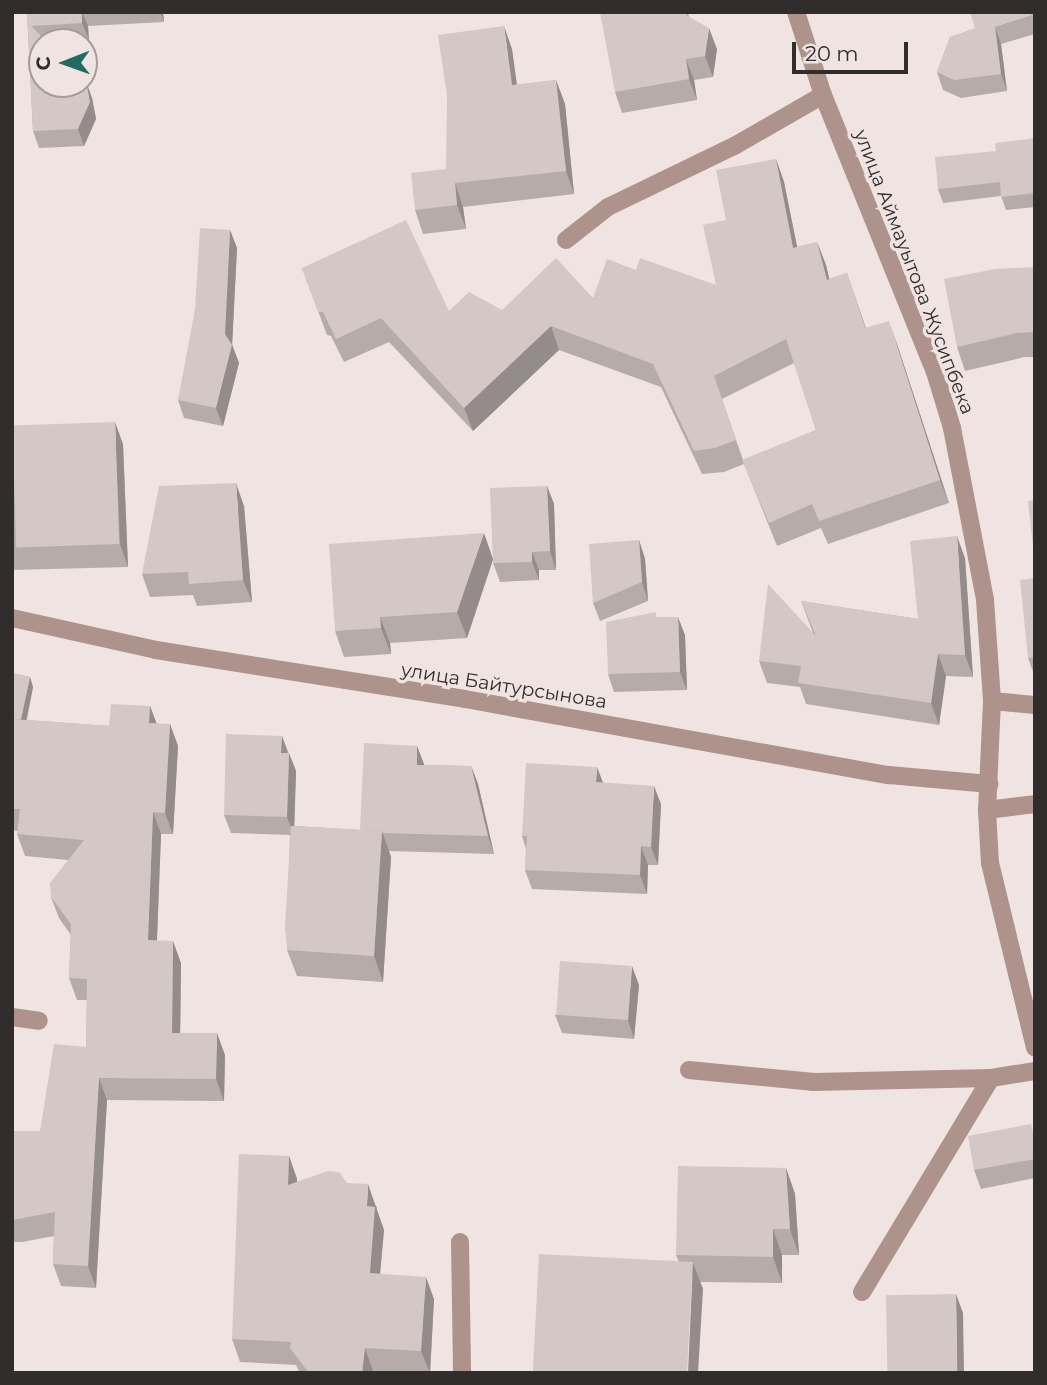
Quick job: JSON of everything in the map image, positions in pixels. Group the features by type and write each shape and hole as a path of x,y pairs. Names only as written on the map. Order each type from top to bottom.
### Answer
{"street":[{"name":"улица Аймауытова Жусипбека","path":"796,12 823,95 935,372 952,428 985,600 992,701 987,810 990,863 1035,1048"},
{"path":"566,240 608,207 736,145 823,95"},
{"name":"улица Байтурсынова","path":"12,618 156,650 465,699 889,775 990,784"},
{"path":"992,701 1035,705"},
{"path":"987,810 1035,804"},
{"path":"12,1017 39,1020"},
{"path":"690,1070 814,1082 991,1078 1035,1071"},
{"path":"862,1292 991,1078"},
{"path":"460,1242 462,1373"}],"building":[{"path":"27,12 82,12 82,23 31,26 33,28 28,28 28,32"},
{"path":"600,12 684,12 709,28 705,56 686,59 689,79 615,92"},
{"path":"970,12 1035,14 995,27 1001,74 954,80 937,72 950,37 975,28"},
{"path":"504,26 512,85 556,80 566,171 455,183 457,205 415,210 411,173 446,169 447,96 438,35"},
{"path":"31,98 89,98 78,129 33,131"},
{"path":"1035,138 1035,193 1001,197 1000,182 938,189 935,157 996,151 995,143"},
{"path":"776,159 793,248 817,242 827,280 847,273 865,328 889,321 940,480 819,521 812,504 769,523 742,460 816,430 786,339 714,376 736,440 715,448 694,451 653,364 551,326 464,408 381,318 336,339 323,312 318,312 302,268 406,220 449,311 469,292 502,310 556,258 593,298 607,259 636,270 640,258 716,285 703,225 726,220 716,170"},
{"path":"200,228 230,230 225,334 232,345 216,408 178,400 195,309"},
{"path":"1035,267 1035,332 1017,333 957,347 944,279 995,269"},
{"path":"115,422 119,544 16,548 12,426"},
{"path":"236,483 243,580 189,584 188,572 142,574 159,486"},
{"path":"547,486 550,551 532,552 532,562 493,563 490,488"},
{"path":"1035,500 1035,564 1028,501"},
{"path":"484,533 457,612 380,617 381,628 335,631 329,544"},
{"path":"957,536 965,655 938,654 931,703 798,683 801,666 759,661 768,584 816,636 801,601 918,619 910,541"},
{"path":"639,540 642,582 593,603 589,544"},
{"path":"1035,578 1035,657 1028,658 1020,580"},
{"path":"656,612 656,617 678,617 680,672 608,674 606,622"},
{"path":"12,673 30,677 21,719 12,719"},
{"path":"111,704 150,706 149,723 170,724 165,813 153,812 148,940 173,941 172,1033 217,1033 216,1079 99,1078 88,1266 53,1264 55,1212 12,1220 12,1131 40,1131 54,1044 86,1047 87,979 69,978 71,924 51,897 50,883 84,840 17,834 20,809 12,809 12,719 109,726"},
{"path":"226,734 282,736 281,753 289,753 287,817 224,815"},
{"path":"364,743 417,746 417,765 471,766 488,836 360,830"},
{"path":"526,763 597,767 596,782 654,786 651,847 641,846 640,875 525,870 527,836 522,836"},
{"path":"291,826 382,831 374,956 287,950 285,927"},
{"path":"560,961 632,966 628,1020 556,1015"},
{"path":"1031,1124 1035,1159 974,1170 968,1136"},
{"path":"239,1154 289,1156 288,1185 328,1171 339,1172 347,1183 368,1184 367,1206 375,1207 370,1273 426,1277 421,1351 365,1348 362,1373 309,1373 290,1348 291,1342 232,1339"},
{"path":"678,1166 786,1168 790,1229 773,1229 773,1257 676,1255"},
{"path":"539,1254 693,1262 687,1373 533,1373"},
{"path":"956,1294 957,1373 887,1373 886,1295"}]}
